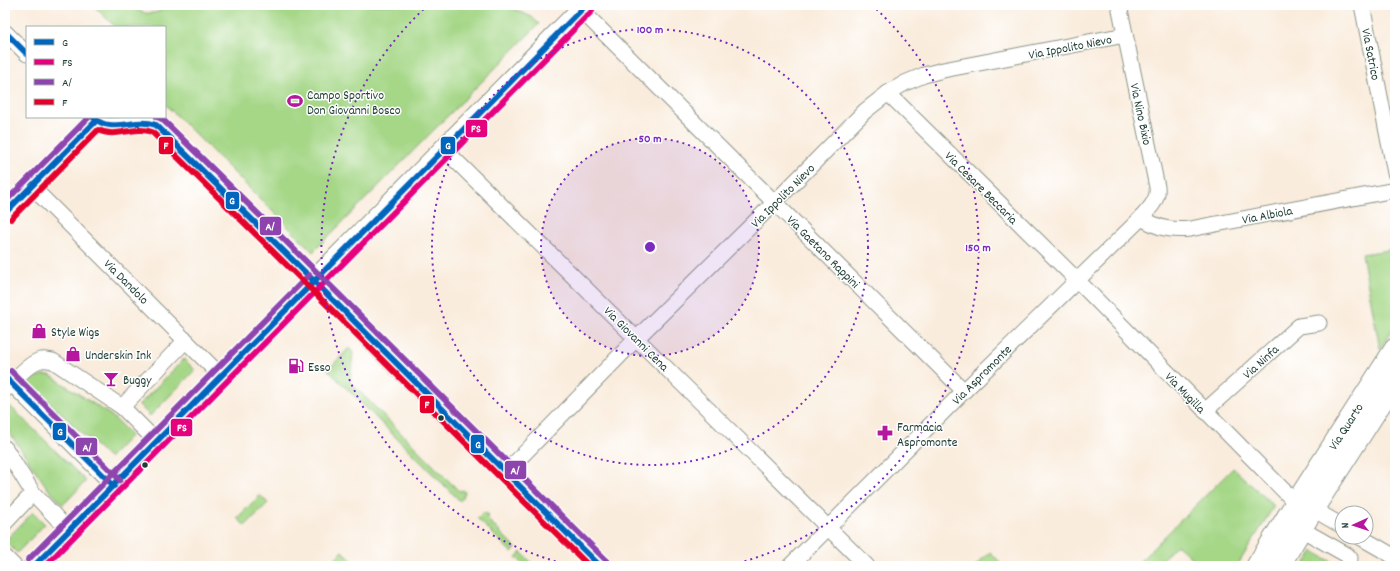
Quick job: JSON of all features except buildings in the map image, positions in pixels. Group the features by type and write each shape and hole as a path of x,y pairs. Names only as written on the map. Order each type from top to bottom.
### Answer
{"main road":[{"path":"34,566 582,7"},
{"path":"315,281 373,341 600,566"},
{"name":"Via Quarto","path":"1279,566 1301,529 1305,506 1395,349"},
{"name":"Via Quarto","path":"1257,566 1305,506 1395,381"}],"street":[{"name":"Via Nino Bixio","path":"1120,5 1158,194 1155,202 1141,218"},
{"name":"Via Satrico","path":"1362,5 1395,173"},
{"name":"Via Gaetano Rappini","path":"582,7 964,391"},
{"path":"5,32 26,53"},
{"name":"Via Ippolito Nievo","path":"505,473 637,338 865,111 888,93 905,83 924,75 943,70 1125,35"},
{"name":"Via Cesare Beccaria","path":"888,93 1077,280"},
{"path":"5,214 95,119 101,124 107,125 144,121 152,122 315,281"},
{"name":"Via Giovanni Cena","path":"444,149 867,566"},
{"name":"Via Dandolo","path":"32,187 221,376"},
{"name":"Via Albiola","path":"1141,218 1163,228 1176,230 1395,190"},
{"name":"Via Aspromonte","path":"790,566 964,391 1141,218"},
{"name":"Via Mugilla","path":"1077,280 1205,411 1305,506 1334,522"},
{"name":"Via Ninfa","path":"1205,411 1299,326 1320,323"},
{"path":"122,407 186,340"},
{"path":"114,486 7,384 35,362 41,360 54,361 122,407 157,442"},
{"path":"5,448 33,493 69,531"},
{"path":"5,523 33,493"},
{"path":"1301,529 1347,555 1350,558 1349,566"},
{"path":"1374,545 1395,557"},
{"path":"5,557 14,566"}],"green space":[{"path":"93,5 131,5 135,9 145,13 154,13 164,9 168,5 504,5 532,17 539,24 313,252 166,105 166,26 114,26"},
{"path":"1395,249 1395,326 1380,349 1362,254"},
{"path":"349,348 353,352 350,382 459,491 462,490 465,492 460,501 328,370"},
{"path":"184,359 195,370 150,416 139,405"},
{"path":"42,375 50,375 112,416 131,435 109,458 28,384 34,378"},
{"path":"8,404 86,481 63,505 48,489 5,426 5,410"},
{"path":"1233,468 1274,506 1237,566 1201,566 1177,545 1155,566 1135,566"},
{"path":"260,495 268,503 245,526 237,518"},
{"path":"33,512 45,524 17,553 5,541"},
{"path":"482,513 488,514 487,519 516,548 512,553 477,518"},
{"path":"342,551 358,566 327,566"},
{"path":"1313,551 1337,565 1304,566"},
{"path":"521,552 535,566 525,566 516,557"},
{"path":"990,552 1004,566 975,566"}],"transit line":[{"name":"G","path":"34,566 586,5"},
{"name":"FS","path":"45,566 592,11"},
{"name":"G","path":"5,32 26,53"},
{"name":"A/","path":"5,202 88,118"},
{"name":"G","path":"94,118 107,125 139,123 156,125 600,566"},
{"name":"A/","path":"160,118 218,174 606,560"},
{"name":"G","path":"5,213 97,120"},
{"name":"F","path":"11,219 98,130 112,133 138,130 152,132 589,566"},
{"name":"A/","path":"28,560 309,275"},
{"name":"A/","path":"11,371 120,480"},
{"name":"G","path":"5,377 114,486"}],"place":[{"name":"Campo Sportivo Don Giovanni Bosco","path":"295,101"},
{"name":"Style Wigs","path":"39,331"},
{"name":"Underskin Ink","path":"73,354"},
{"name":"Esso","path":"296,366"},
{"name":"Buggy","path":"111,379"},
{"name":"Farmacia Aspromonte","path":"885,433"}]}
